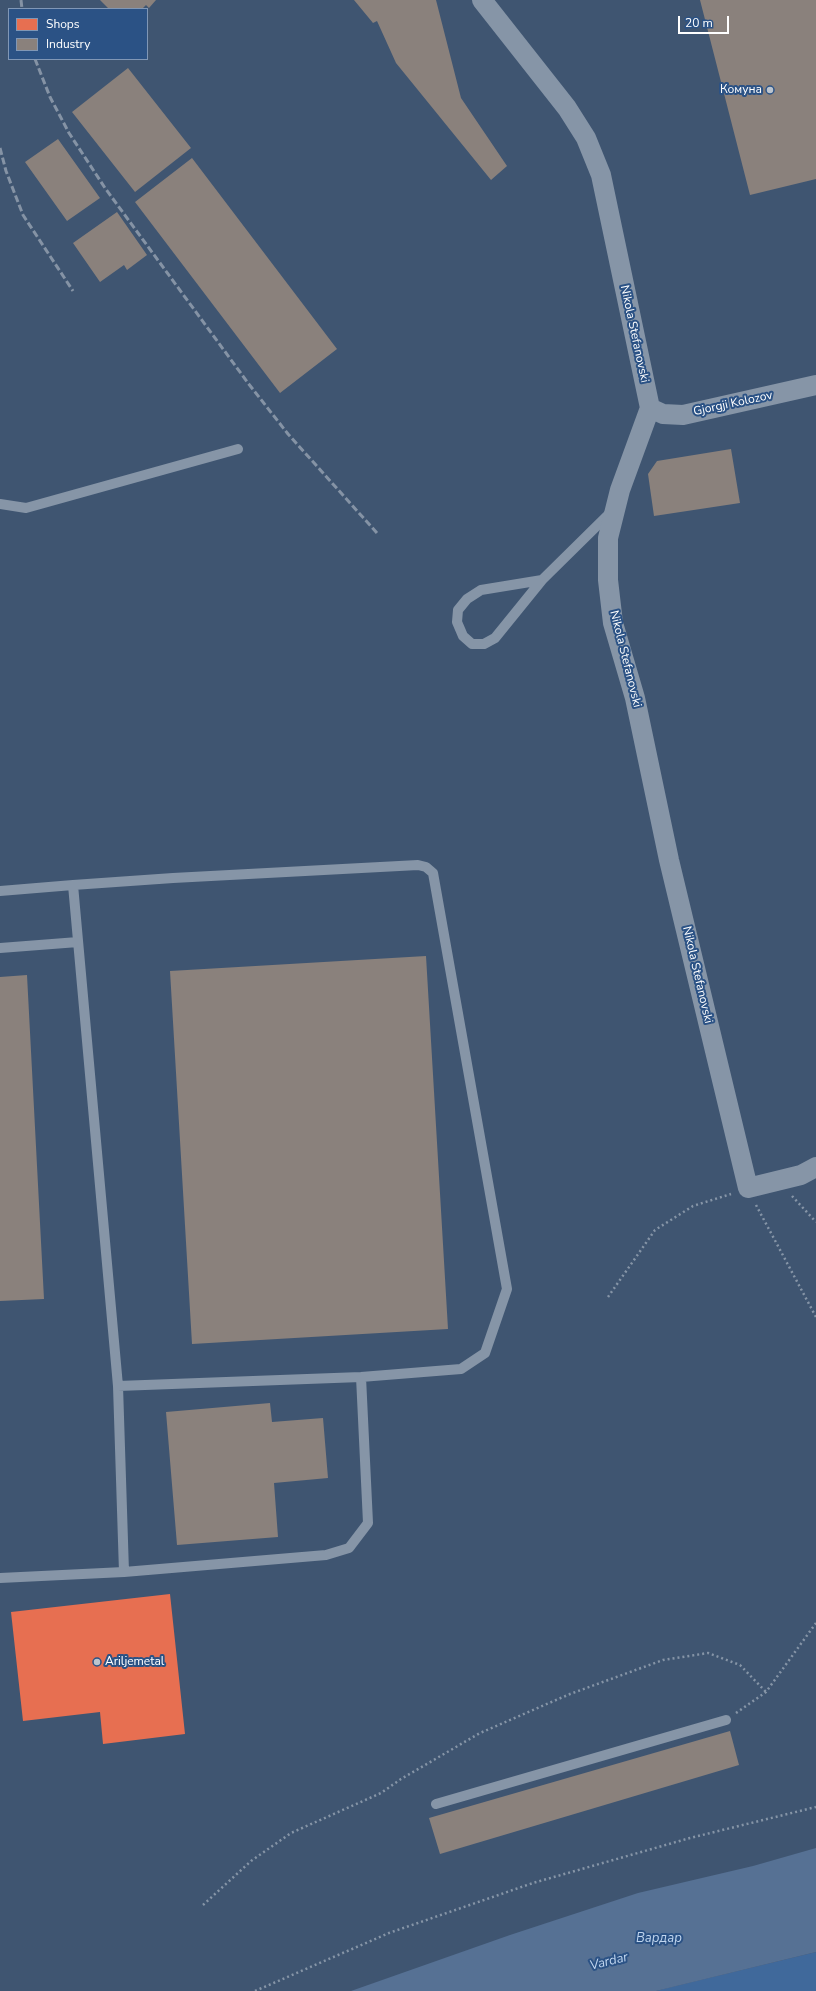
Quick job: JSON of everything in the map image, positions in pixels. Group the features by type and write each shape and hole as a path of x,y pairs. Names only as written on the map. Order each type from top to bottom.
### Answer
{"street":[{"name":"Nikola Stefanovski","path":"482,0 567,108 586,138 601,175 650,408 620,490 608,538 608,580 613,623 635,698 669,860 748,1188"},
{"name":"Gjorgji Kolozov","path":"650,408 663,414 683,415 816,385"},
{"path":"748,1188 801,1175 816,1167"}],"lane":[{"path":"0,504 26,508 238,449"},
{"path":"542,580 481,590 467,599 458,610 457,622 463,636 472,644 484,644 495,638 542,580 615,508"},
{"path":"0,891 173,878 418,865 426,867 433,873 507,1289 485,1353 461,1369 361,1377 118,1386"},
{"path":"73,885 118,1386 124,1572"},
{"path":"0,948 78,942"},
{"path":"0,1578 124,1572 326,1555 348,1548 368,1523 361,1377"},
{"path":"436,1804 726,1720"}],"path":[{"path":"608,1297 656,1230 693,1206 748,1188 768,1230 816,1317"},
{"path":"726,1720 766,1692 816,1623"},
{"path":"203,1905 251,1861 291,1833 381,1793 401,1779 480,1733 570,1694 663,1660 708,1653 740,1665 766,1692"},
{"path":"254,1991 389,1933 533,1883 690,1838 816,1807"}],"shaded area":[{"path":"816,1952 816,1991 656,1991 663,1989"}],"water":[{"name":"Вардар","path":"816,1848 816,1952 656,1991 351,1991 510,1935 638,1893 753,1866"}],"building: Shops":[{"name":"Ariljemetal","path":"170,1594 185,1734 103,1744 100,1712 23,1721 11,1612"}],"building: Industry":[{"path":"100,0 156,0 149,8 146,5 143,8 108,8"},
{"path":"354,0 436,0 461,98 507,166 491,180 396,63 377,21 373,23"},
{"name":"Комуна","path":"700,0 816,0 816,179 750,195"},
{"path":"128,68 191,148 135,192 72,112"},
{"path":"58,139 100,198 67,221 25,162"},
{"path":"192,158 337,349 280,393 135,202"},
{"path":"117,212 147,255 127,270 124,265 100,282 73,243"},
{"path":"731,449 740,503 654,516 648,474 657,461"},
{"path":"426,956 448,1329 192,1344 170,971"},
{"path":"27,975 44,1299 0,1301 0,977"},
{"path":"270,1403 272,1422 323,1418 328,1478 274,1483 278,1537 177,1545 166,1412"},
{"path":"730,1731 739,1765 440,1854 429,1818"}],"railway":[{"path":"21,0 22,8"},
{"path":"35,60 50,97 69,133 105,188 248,383 288,434 377,533"},
{"path":"0,148 6,171 23,215 73,291"}],"place":[{"name":"Комуна","path":"770,90"},
{"name":"Ariljemetal","path":"97,1662"}],"water label":[{"name":"Vardar","path":"609,1962"}]}
